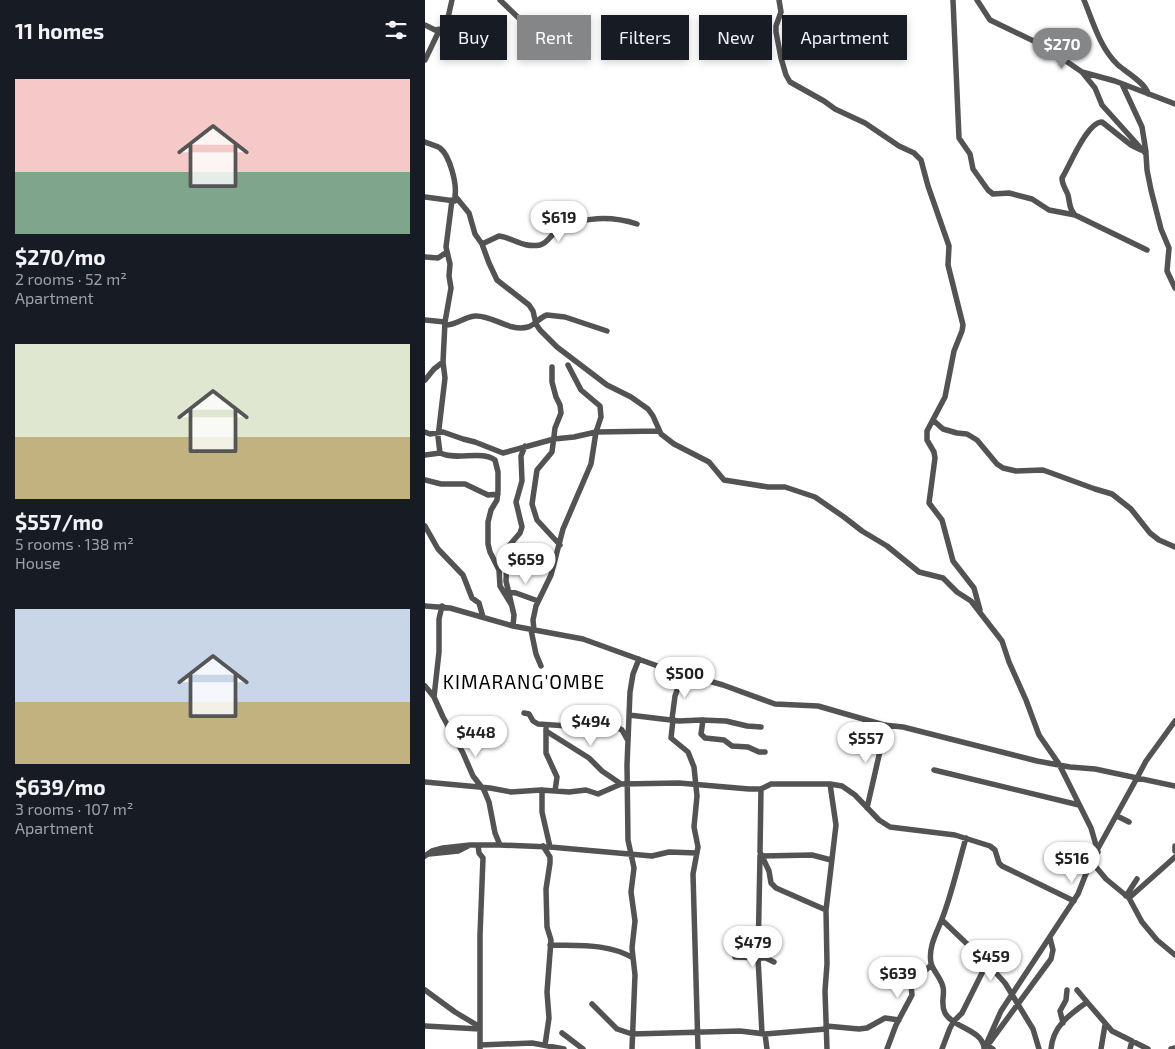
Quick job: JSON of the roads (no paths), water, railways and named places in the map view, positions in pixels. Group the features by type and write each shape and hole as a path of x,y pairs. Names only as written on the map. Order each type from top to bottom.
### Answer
{"street":[{"path":"450,15 452,0"},
{"path":"500,0 517,17"},
{"path":"779,0 781,12 777,22 777,32 781,58 790,82 825,101 835,109 870,126 899,146 914,153 921,160 927,186 949,246 948,265 963,325 954,350 945,397 935,414 934,421 928,428 927,440 934,452 935,458 929,503 942,520 953,561 974,588 981,614"},
{"path":"953,0 959,138 970,154 973,169 988,190 993,194 1009,193 1023,196 1056,213 1075,215 1147,250"},
{"path":"977,0 990,20 1044,46 1082,72 1095,88 1102,105 1144,152"},
{"path":"1085,0 1103,44 1117,64 1146,88 1148,94"},
{"path":"425,25 435,30 440,29"},
{"path":"425,60 440,32"},
{"path":"1082,72 1121,83 1175,104"},
{"path":"1121,83 1142,127 1144,152 1151,190 1161,229 1169,249 1167,272 1175,288"},
{"path":"1075,215 1070,208 1062,178 1082,141 1094,124 1102,122 1131,145 1144,152"},
{"path":"425,142 438,147 444,152 454,178 455,196 469,213 475,234 482,244 497,280 529,305 540,330 557,347 607,385 648,409 659,431 674,444 709,462 725,480 768,487 785,487 815,497 862,531 887,546 919,572 947,581 957,592 971,601 1002,641 1039,734 1059,764 1091,828 1098,852"},
{"path":"425,197 460,201"},
{"path":"440,453 438,450 438,432 445,378 443,362 445,324 451,288 450,264 446,247 452,200"},
{"path":"482,244 499,236 521,244 540,245 561,229 579,222 596,219 613,218 637,224"},
{"path":"425,257 438,258 447,252"},
{"path":"425,320 451,325 477,316 483,316 501,324 528,327 547,315 555,315 607,331"},
{"path":"425,380 443,362"},
{"path":"541,666 536,654 533,620 539,600 551,575 563,529 591,464 596,432 601,417 600,406 581,390 568,365"},
{"path":"552,367 553,382 561,408 552,452 537,470 531,504 537,520 560,545"},
{"path":"934,421 943,429 967,434 977,440 1003,468 1016,471 1043,470 1112,494 1131,509 1150,533 1175,548"},
{"path":"425,432 430,434 443,432 503,453 554,439 596,432 659,431"},
{"path":"513,626 514,615 506,575 507,550 520,533 522,527 516,502 522,481 521,456 525,446"},
{"path":"425,456 440,453 453,457 488,457 495,460 498,472 498,494 488,522 488,544 499,570 500,586 511,604"},
{"path":"425,480 441,484 465,484 488,495 498,494"},
{"path":"425,526 438,549 463,575 472,598 479,603 483,617"},
{"path":"508,592 539,600"},
{"path":"425,606 442,606 513,626 583,639 666,670 731,687 775,704 818,706 886,725 903,727 1037,760 1071,767 1095,769 1175,786"},
{"path":"435,697 439,652 439,619 442,606"},
{"path":"632,1049 635,922 631,892 634,868 628,840 624,784 631,682 639,659"},
{"path":"683,674 675,696 671,738 690,755 697,784 694,828 697,854 693,874 699,1049"},
{"path":"425,686 435,697 473,776 482,787 489,802 495,833 501,845"},
{"path":"524,712 529,714 534,723 546,728 589,758 602,771 624,784"},
{"path":"629,715 679,721 726,721 747,726 761,726"},
{"path":"703,720 701,734 705,738 724,740 732,746 748,747 759,752 765,752"},
{"path":"987,1048 1000,1014 1080,890 1091,861 1098,852 1145,761 1175,721"},
{"path":"546,728 589,723 615,726 622,730 628,742"},
{"path":"867,808 886,725"},
{"path":"546,728 546,753 557,777 555,791"},
{"path":"934,770 1079,805"},
{"path":"425,782 482,787 511,792 542,790 569,792 586,790 598,794 624,784 679,783 740,789 761,789 771,784 839,785 850,790 879,820 890,827 967,838 992,847 1002,866 1073,900"},
{"path":"827,1049 826,910 836,825 830,784"},
{"path":"761,789 758,958 763,1034 767,1049"},
{"path":"542,790 542,812 546,847 550,857 546,889 546,921 551,936 547,992 549,1018 545,1045"},
{"path":"1117,816 1129,822"},
{"path":"967,838 942,920 934,938 931,965 943,986 944,1011 953,1021 973,1032 987,1048"},
{"path":"426,855 463,850 470,845 546,847 655,856 669,852 697,854"},
{"path":"478,845 479,853 483,858 480,935 480,1047 520,1043 564,1049"},
{"path":"1175,846 1175,851"},
{"path":"761,856 811,855 831,860"},
{"path":"761,856 769,871 771,883 776,888 826,910"},
{"path":"1128,897 1175,857"},
{"path":"1091,861 1106,878 1128,897 1142,922 1157,940 1175,956"},
{"path":"1128,897 1137,879"},
{"path":"942,920 987,963 1013,994 1033,1029 1039,1049"},
{"path":"987,1048 1051,959 1053,950 1050,938"},
{"path":"550,945 611,948 633,958"},
{"path":"735,957 766,958 774,962"},
{"path":"942,1049 953,1021 963,1012 987,963"},
{"path":"887,1049 912,995 912,983 931,965"},
{"path":"425,990 479,1028"},
{"path":"1063,1023 1059,1011 1066,1000 1067,990"},
{"path":"1077,990 1112,1031 1148,1049"},
{"path":"1051,1049 1053,1036 1067,1016 1087,1002"},
{"path":"591,1004 617,1029 632,1034 739,1031 763,1034 826,1027 865,1029 885,1018 899,1020"},
{"path":"1101,1049 1105,1025"},
{"path":"425,1026 479,1028"},
{"path":"562,1033 583,1049"},
{"path":"1130,1049 1132,1041"},
{"path":"1171,1049 1175,1048"}],"district":[{"name":"KIMARANG'OMBE","path":"524,682"}]}
